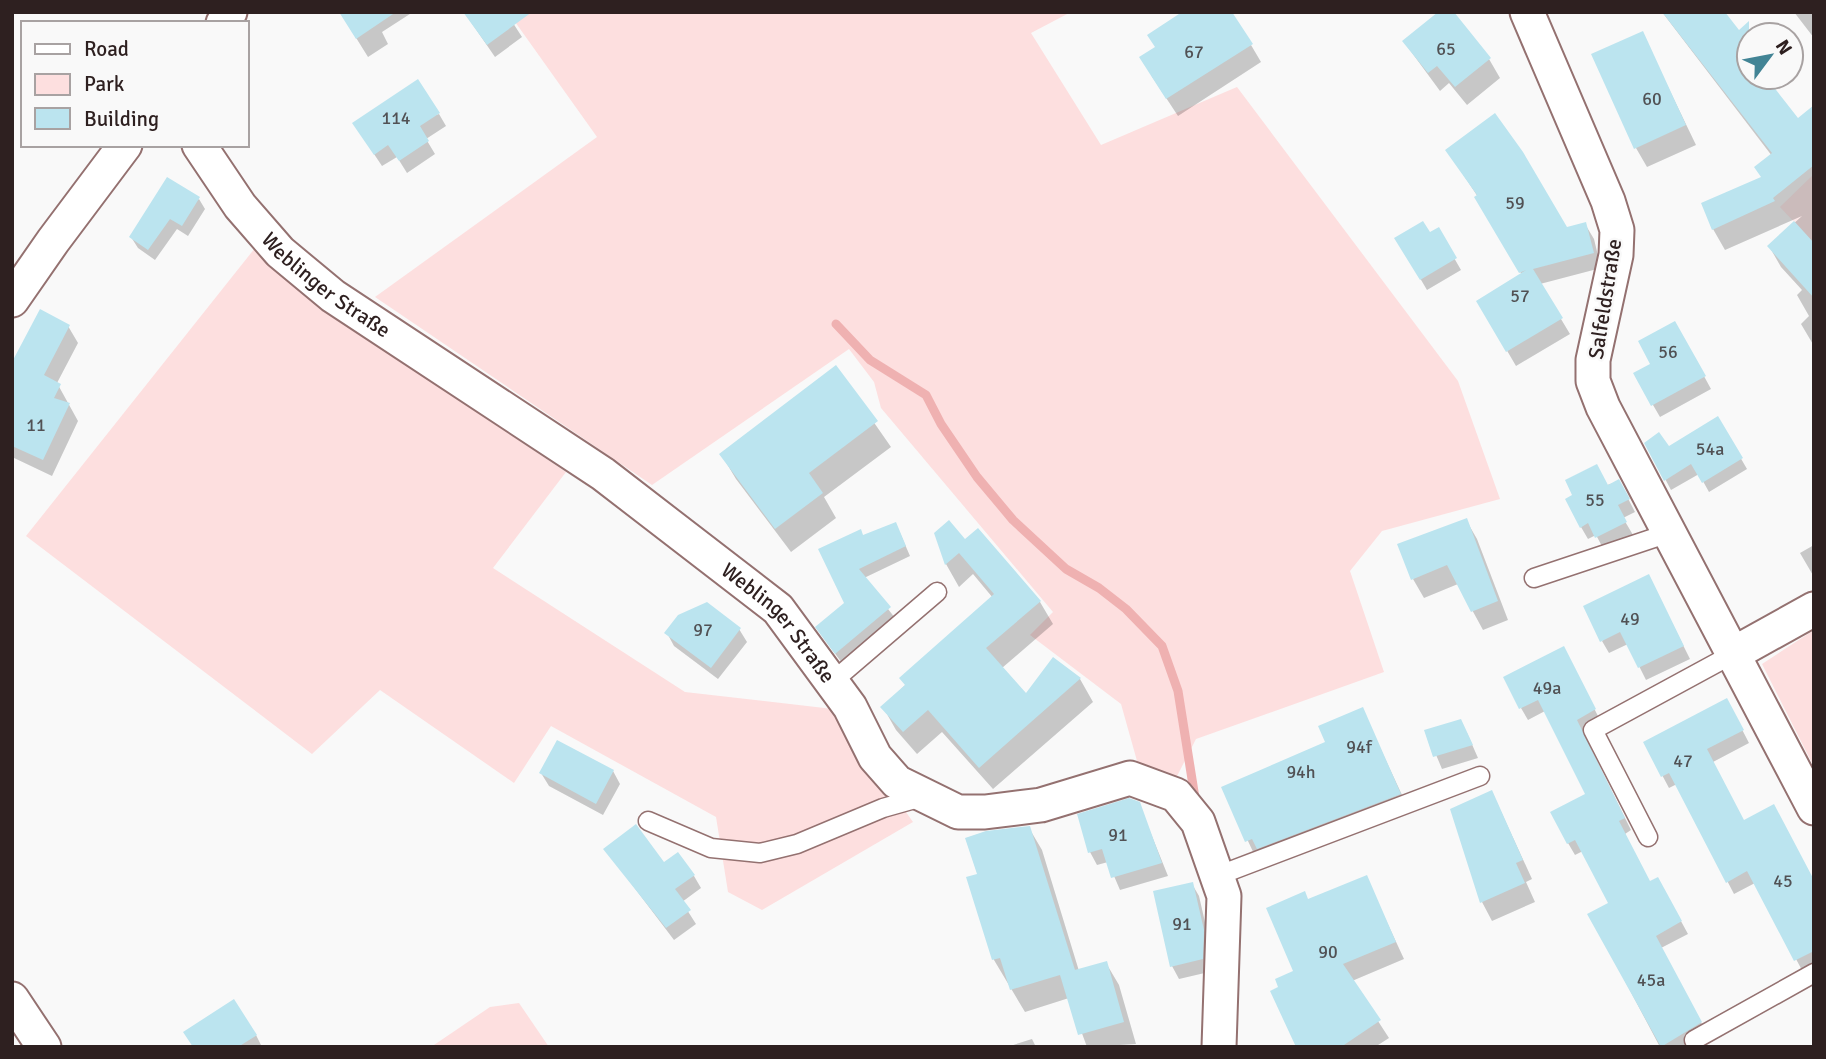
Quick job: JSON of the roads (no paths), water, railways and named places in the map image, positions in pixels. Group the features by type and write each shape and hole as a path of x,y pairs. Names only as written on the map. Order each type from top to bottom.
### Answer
{"street":[{"name":"Salfeldstraße","path":"1527,12 1608,201 1616,230 1616,256 1593,360 1593,381 1603,407 1814,808"},
{"path":"12,300 53,240 123,147"},
{"name":"Weblinger Straße","path":"200,147 240,206 280,252 333,296 603,474 778,609 850,707 875,757 897,782 958,812 985,813 1041,805 1130,778 1176,794 1198,821 1224,896 1219,1047"},
{"path":"1733,654 1814,608"},
{"path":"12,999 44,1047"}],"lane":[{"path":"1534,578 1669,533"},
{"path":"832,682 937,592"},
{"path":"1648,837 1593,730 1733,654"},
{"path":"1217,876 1480,776"},
{"path":"648,821 711,848 760,853 797,844 883,808 925,796"},
{"path":"1694,1040 1814,973"}],"waterway":[{"path":"836,324 870,360 926,395 941,424 977,477 1013,520 1066,569 1099,588 1126,609 1162,646 1178,691 1195,798"}]}
